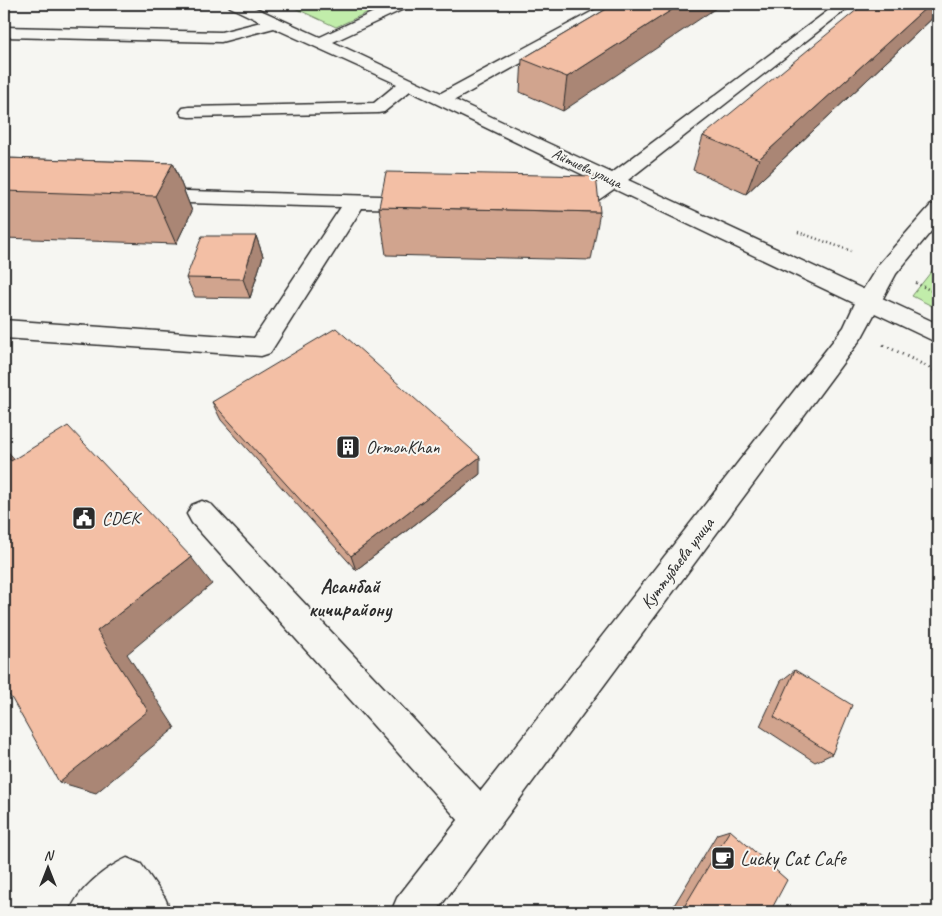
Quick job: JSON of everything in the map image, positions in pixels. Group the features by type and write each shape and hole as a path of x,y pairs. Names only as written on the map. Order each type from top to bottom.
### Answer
{"street":[{"name":"Айтиева улица","path":"234,4 409,83 441,100 938,334"},
{"path":"319,43 403,4"},
{"path":"441,100 617,4"},
{"path":"548,204 577,205 614,180 846,4"},
{"path":"4,32 221,37 274,23"},
{"path":"189,112 378,108 409,83"},
{"path":"131,195 432,203"},
{"path":"4,329 261,347 355,202"},
{"name":"Куттубаева улица","path":"411,912 854,331 868,301 887,269 938,210"},
{"path":"202,514 482,819"},
{"path":"90,912 127,878 151,912"}],"path":[{"path":"910,280 938,294"},
{"path":"882,344 938,372"}],"green space":[{"path":"286,4 386,4 336,27"},
{"path":"938,263 938,309 912,296"}],"building":[{"path":"615,4 681,4 567,77 522,59"},
{"path":"864,4 930,4 759,159 703,136"},
{"path":"4,158 173,163 155,196 4,191"},
{"path":"386,172 596,176 600,212 379,207"},
{"path":"202,236 256,236 243,279 186,278"},
{"name":"OrmonKhan","path":"336,328 480,457 351,556 212,402"},
{"path":"68,426 191,557 97,631 148,711 59,782 4,688 4,453 11,461"},
{"path":"795,670 852,705 832,754 774,717"},
{"name":"Lucky Cat Cafe","path":"730,830 787,880 770,912 681,912"}],"place":[{"name":"OrmonKhan","path":"348,447"},
{"name":"CDEK","path":"84,518"},
{"name":"Lucky Cat Cafe","path":"723,858"}],"district":[{"name":"Асанбай кичирайону","path":"350,598"}]}
